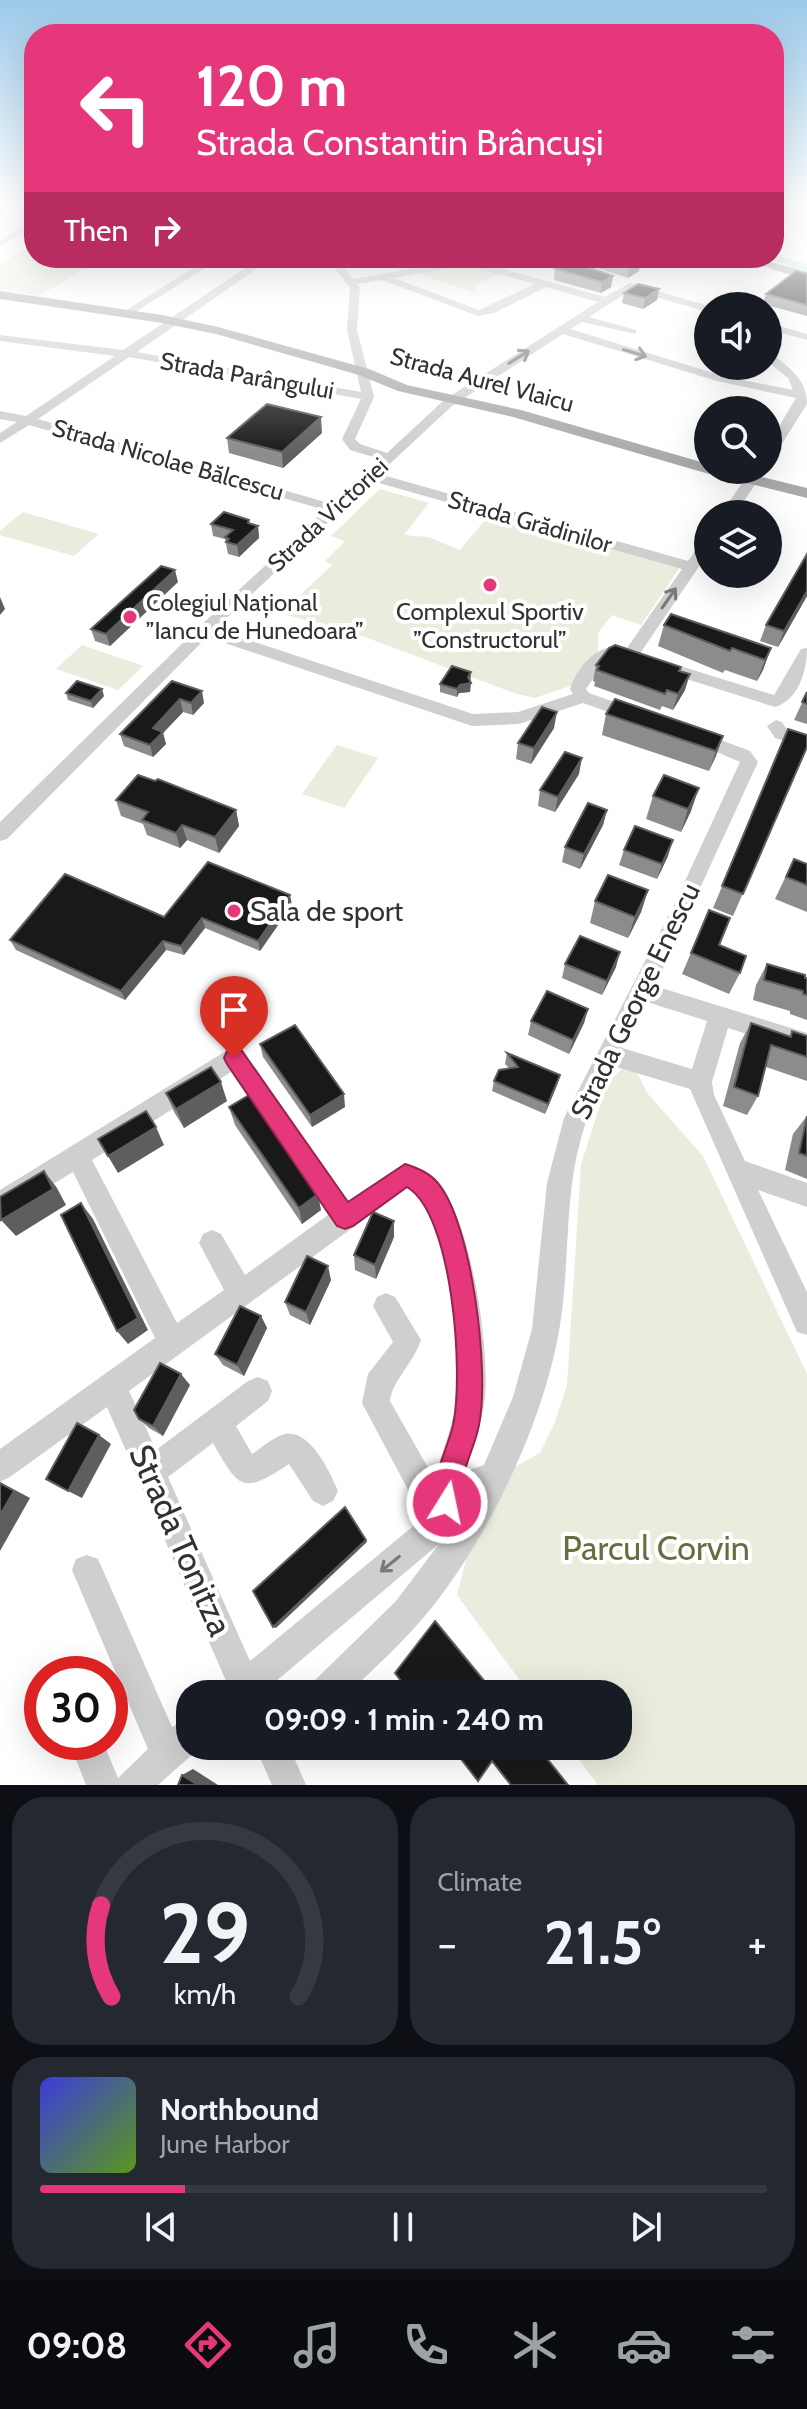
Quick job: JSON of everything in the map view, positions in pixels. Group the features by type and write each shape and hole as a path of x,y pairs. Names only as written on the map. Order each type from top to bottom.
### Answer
{"main road":[{"path":"0,295 177,322 364,372"},
{"name":"Strada Aurel Vlaicu","path":"364,372 393,385 579,430 694,464"},
{"name":"Strada Aurel Vlaicu","path":"781,484 807,493"}],"street":[{"path":"125,314 167,288"},
{"path":"0,439 224,288"},
{"name":"Strada Aurel Vlaicu","path":"355,288 352,330 364,372"},
{"path":"413,288 478,313 487,312 535,288"},
{"path":"560,288 607,301"},
{"name":"Strada Victoriei","path":"0,834 204,631 453,399 626,288"},
{"path":"638,288 694,305"},
{"path":"581,318 632,332"},
{"path":"561,330 721,379 802,396"},
{"path":"782,330 807,340"},
{"name":"Strada Parângului","path":"3,341 126,354 368,397"},
{"path":"782,366 789,371 803,401 782,433"},
{"path":"364,372 368,397 348,439 355,447 389,458"},
{"name":"Strada Nicolae Bălcescu","path":"0,415 27,420 335,509"},
{"name":"Strada Grădinilor","path":"370,476 691,567"},
{"path":"631,654 694,563"},
{"path":"204,631 472,720 519,718 583,697 654,722"},
{"path":"583,697 578,686 598,657 610,650 631,654 765,701 780,700 802,674 807,653"},
{"path":"776,726 781,734 807,742"},
{"name":"Strada George Enescu","path":"339,1680 416,1601 462,1537 504,1450 537,1371 546,1328 569,1138 591,1084 642,991 748,766 747,757 683,732"},
{"path":"642,991 807,1043"},
{"path":"720,1016 700,1082 702,1095 807,1322"},
{"path":"608,1054 700,1082"},
{"path":"0,1204 234,1058 345,1218"},
{"path":"77,1155 172,1343"},
{"path":"736,1170 807,1195"},
{"path":"0,1467 405,1175 428,1189 439,1205 457,1267 467,1319 471,1394 467,1424 449,1480 446,1518"},
{"path":"212,1243 241,1294"},
{"path":"386,1306 407,1340 403,1353 378,1384 377,1408 446,1518"},
{"name":"Strada Tonitza","path":"113,1387 237,1680"},
{"path":"151,1472 258,1391"},
{"path":"218,1423 244,1468 254,1470 287,1448 296,1449 323,1491"},
{"name":"Strada George Enescu","path":"255,1680 446,1518 504,1450"},
{"path":"87,1570 176,1738"},
{"path":"132,1785 176,1747"},
{"path":"93,1760 103,1785"},
{"path":"278,1760 289,1785"}],"green space":[{"path":"0,288 52,288 39,296"},
{"path":"461,288 475,288 477,294"},
{"name":"Complexul Sportiv ”Constructorul”","path":"380,489 429,503 404,535 428,537 460,550 491,513 680,567 641,625 612,615 598,633 598,652 573,685 535,698 517,694 365,637 277,612 285,604 290,605 332,565 325,561 345,541 331,536"},
{"path":"23,512 99,534 74,556 0,535 0,531"},
{"path":"82,645 143,666 118,690 56,669"},
{"path":"337,745 378,758 344,808 302,794"},
{"name":"Parcul Corvin","path":"630,1060 648,1094 703,1156 807,1374 807,1785 598,1785 579,1760 632,1760 632,1680 520,1680 457,1595 470,1545 511,1469 540,1453 555,1422 567,1385 581,1164 607,1084"}],"building":[{"path":"631,288 659,289 645,298 624,293"},
{"path":"773,288 807,288 807,305 782,298 782,292 769,292"},
{"path":"267,404 321,417 282,452 227,438"},
{"path":"224,512 258,526 237,545 226,542 229,539 225,537 233,530 211,524"},
{"path":"807,554 807,591 784,631 766,625"},
{"path":"161,566 175,570 106,634 91,629"},
{"path":"671,614 771,648 765,660 732,648 730,651 664,625"},
{"path":"615,645 681,667 679,671 690,674 678,694 667,690 665,694 597,670 599,666 596,665"},
{"path":"452,666 471,672 468,677 471,683 460,685 457,689 440,684"},
{"path":"77,681 102,689 91,701 66,693"},
{"path":"172,681 202,691 191,703 180,699 153,728 163,732 150,745 120,734"},
{"path":"615,699 723,736 716,751 606,714"},
{"path":"542,707 557,712 534,748 518,743"},
{"path":"788,729 807,735 807,747 743,894 722,886"},
{"path":"565,752 582,758 558,797 540,790"},
{"path":"138,775 155,781 158,779 236,810 215,837 182,825 176,833 142,820 148,812 116,800"},
{"path":"664,775 699,788 688,809 653,796"},
{"path":"588,803 607,810 584,854 565,847"},
{"path":"635,826 673,840 662,864 624,850"},
{"path":"794,859 807,864 807,885 786,877"},
{"path":"208,862 290,895 258,941 202,918 181,946 163,941 121,991 10,940 65,874 164,917"},
{"path":"608,875 648,890 635,917 595,901"},
{"path":"709,910 730,918 719,945 746,956 740,973 691,953"},
{"path":"580,936 620,952 607,981 565,964"},
{"path":"767,964 805,975 807,995 803,991 764,980"},
{"path":"547,991 588,1009 573,1040 531,1021"},
{"path":"751,1023 791,1037 792,1031 807,1036 807,1057 771,1045 758,1096 734,1087"},
{"path":"295,1025 344,1094 310,1115 260,1044"},
{"path":"507,1053 560,1075 548,1104 494,1081 499,1070 518,1067"},
{"path":"211,1067 221,1082 176,1109 166,1093"},
{"path":"249,1095 318,1194 299,1208 229,1107"},
{"path":"146,1111 156,1127 108,1156 98,1139"},
{"path":"807,1116 807,1156 799,1153"},
{"path":"44,1171 53,1189 1,1220 0,1197"},
{"path":"81,1203 138,1318 117,1331 61,1215"},
{"path":"373,1212 394,1221 375,1265 354,1255"},
{"path":"307,1256 328,1266 306,1312 285,1302"},
{"path":"240,1306 261,1316 237,1365 215,1354"},
{"path":"160,1363 181,1374 153,1426 139,1419 134,1410"},
{"path":"77,1423 99,1435 68,1491 46,1479"},
{"path":"0,1483 14,1491 0,1515"},
{"path":"345,1507 366,1540 273,1627 253,1591"},
{"path":"435,1621 483,1680 400,1680 395,1673"},
{"path":"462,1760 548,1760 568,1785 511,1785 492,1761 478,1781"},
{"path":"182,1775 198,1785 178,1785"}],"place":[{"name":"Complexul Sportiv ”Constructorul”","path":"490,585"},
{"name":"Colegiul Național ”Iancu de Hunedoara”","path":"130,617"},
{"name":"Sala de sport","path":"234,911"}],"route":[{"path":"234,1058 345,1218 405,1175 428,1189 439,1205 457,1267 467,1319 471,1394 467,1424 449,1480 447,1503"}]}
